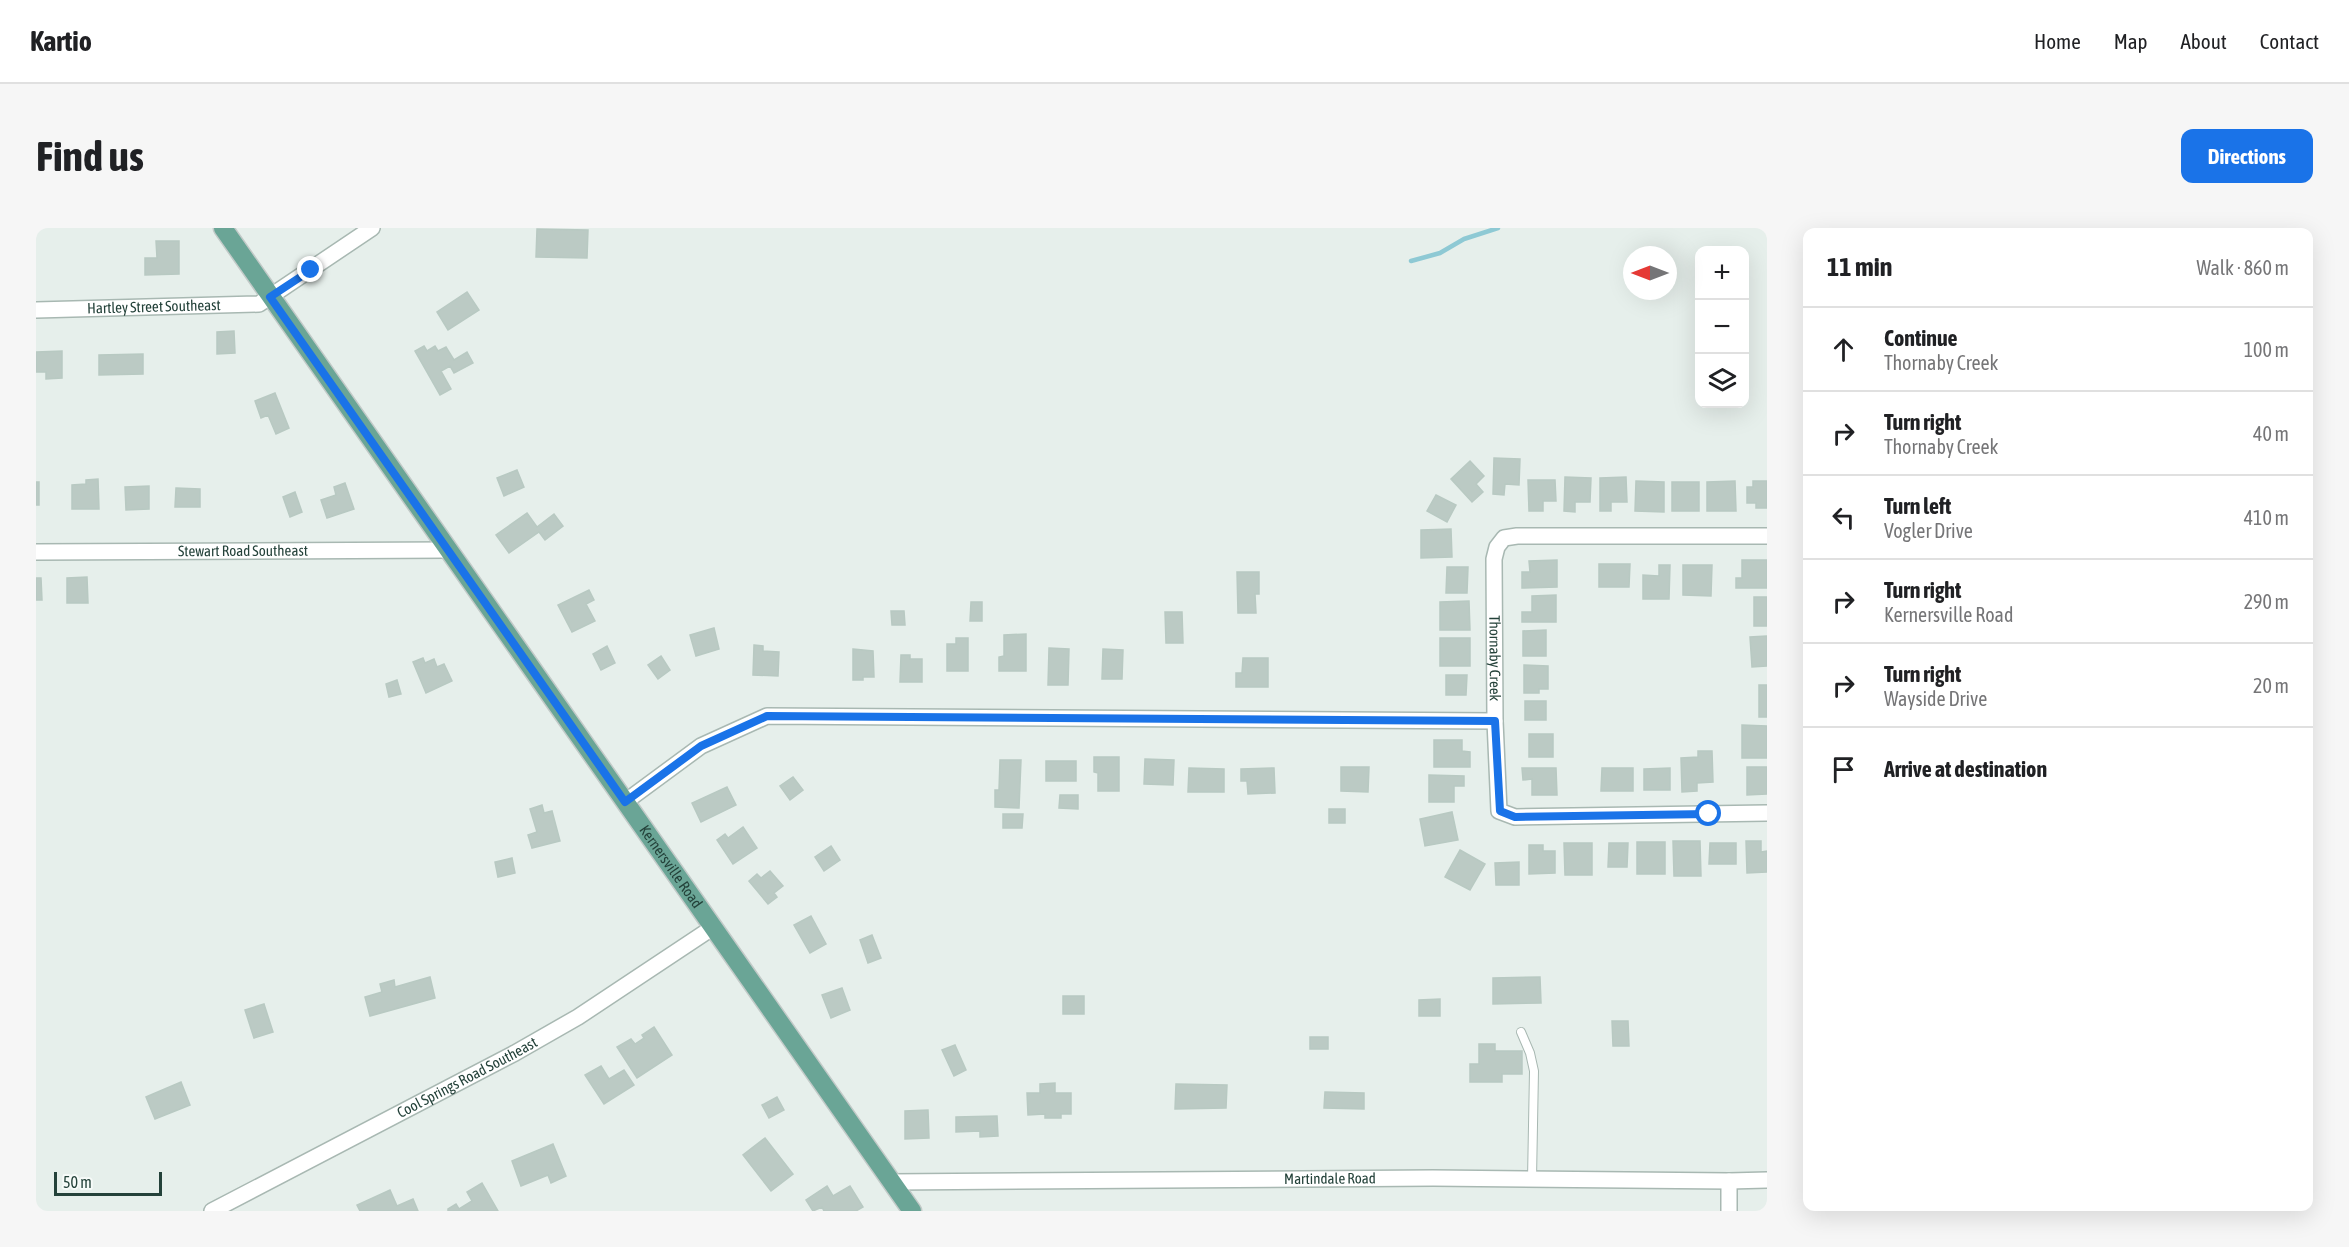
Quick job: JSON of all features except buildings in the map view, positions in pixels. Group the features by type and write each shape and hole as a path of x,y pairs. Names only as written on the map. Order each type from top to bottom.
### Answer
{"main road":[{"name":"Kernersville Road","path":"223,228 912,1211"}],"street":[{"name":"Hartley Street Southeast","path":"36,310 258,304 372,228"},
{"name":"Thornaby Creek","path":"1767,536 1504,538 1497,547 1494,559 1495,721 1500,811 1515,817 1767,813"},
{"name":"Stewart Road Southeast","path":"36,552 449,550"},
{"path":"625,802 701,746 767,716 1495,721"},
{"name":"Cool Springs Road Southeast","path":"212,1211 515,1053 578,1017 712,928"},
{"name":"Martindale Road","path":"892,1182 1767,1180"},
{"path":"1729,1181 1729,1211"}],"lane":[{"path":"1521,1032 1530,1053 1534,1071 1532,1179"}],"waterway":[{"path":"1411,261 1440,253 1464,239 1498,228"}],"route":[{"path":"311,270 270,297 625,802 701,746 767,716 1495,721 1497,790 1500,811 1515,817 1709,814"}]}
